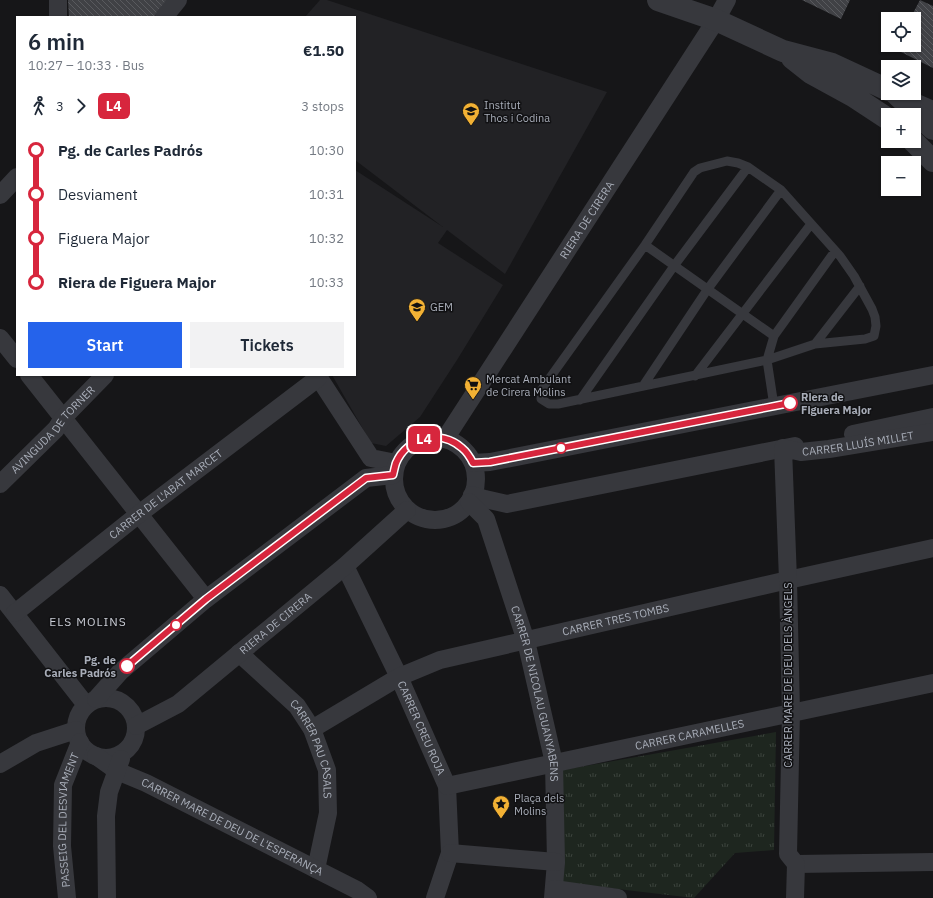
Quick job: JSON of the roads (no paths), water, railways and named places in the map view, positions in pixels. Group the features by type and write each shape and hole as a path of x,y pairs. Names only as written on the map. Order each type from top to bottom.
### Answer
{"street":[{"path":"58,0 58,16"},
{"path":"165,16 178,0"},
{"path":"658,0 716,20 784,50 832,64 881,87"},
{"name":"RIERA DE CIRERA","path":"445,439 728,0"},
{"path":"784,50 811,72 853,96 881,115"},
{"path":"902,100 933,129"},
{"path":"911,100 933,110"},
{"path":"920,148 933,161"},
{"path":"0,195 16,178"},
{"path":"0,338 16,358"},
{"path":"473,463 490,462 933,375"},
{"path":"30,376 206,599"},
{"name":"AVINGUDA DE TORNER","path":"0,484 56,429 63,418 104,376"},
{"path":"318,376 371,458 395,469"},
{"name":"CARRER DE L'ABAT MARCET","path":"15,613 139,514 318,376"},
{"path":"471,498 507,504 933,417"},
{"name":"CARRER LLUÍS MILLET","path":"783,448 801,452 829,449 933,432"},
{"path":"433,437 445,439 462,447 473,463 476,476 471,498 459,512 447,518 433,520 419,517 407,510 396,494 394,485 395,469 402,453 411,445 422,439 433,437"},
{"name":"CARRER MARE DE DEU DELS ÀNGELS","path":"783,448 791,712 788,854 796,864 795,898"},
{"path":"123,753 106,758 96,756 86,750 78,736 76,723 80,713 120,672 206,599 366,478 395,469"},
{"name":"CARRER DE NICOLAU GUANYABENS","path":"471,498 486,519 526,640 554,764 556,862 553,894"},
{"name":"RIERA DE CIRERA","path":"136,726 178,704 345,566 407,510"},
{"name":"CARRER TRES TOMBS","path":"312,729 398,677 440,660 933,548"},
{"name":"CARRER CREU ROJA","path":"345,566 398,677 447,786 450,853 435,898"},
{"path":"0,595 91,702"},
{"name":"CARRER PAU CASALS","path":"239,653 297,706 312,729 327,770 328,814 316,869"},
{"name":"CARRER CARAMELLES","path":"447,786 933,683"},
{"path":"91,702 105,697 116,699 128,707 134,716 136,726 135,736 131,745 123,753 109,792 106,816 107,898"},
{"path":"0,764 36,743 78,736"},
{"name":"PASSEIG DEL DESVIAMENT","path":"67,898 62,846 63,785 78,736"},
{"name":"CARRER MARE DE DEU DE L'ESPERANÇA","path":"96,756 117,771 146,783 316,869 357,890 368,898"},
{"path":"450,853 556,862"},
{"path":"796,864 933,862"},
{"path":"553,894 618,898"}],"lane":[{"path":"727,161 738,163 748,167 781,190 835,251 854,276 875,317 876,326 874,336 864,339 814,344 767,360 580,400 549,404 541,398 542,389 645,245 694,172 700,168 727,161"},
{"path":"580,400 674,266 748,167"},
{"path":"643,386 707,290 781,190"},
{"path":"695,376 811,224"},
{"path":"645,245 774,336"},
{"path":"774,406 767,360 774,336 835,251"},
{"path":"814,344 860,286"}],"place":[{"name":"Institut Thos i Codina","path":"471,126"},
{"name":"GEM","path":"417,322"},
{"name":"Mercat Ambulant de Cirera Molins","path":"473,400"},
{"name":"Riera de Figuera Major","path":"790,403"},
{"name":"Pg. de Carles Padrós","path":"127,666"},
{"name":"Plaça dels Molins","path":"501,819"}],"district":[{"name":"ELS MOLINS","path":"88,621"}]}
